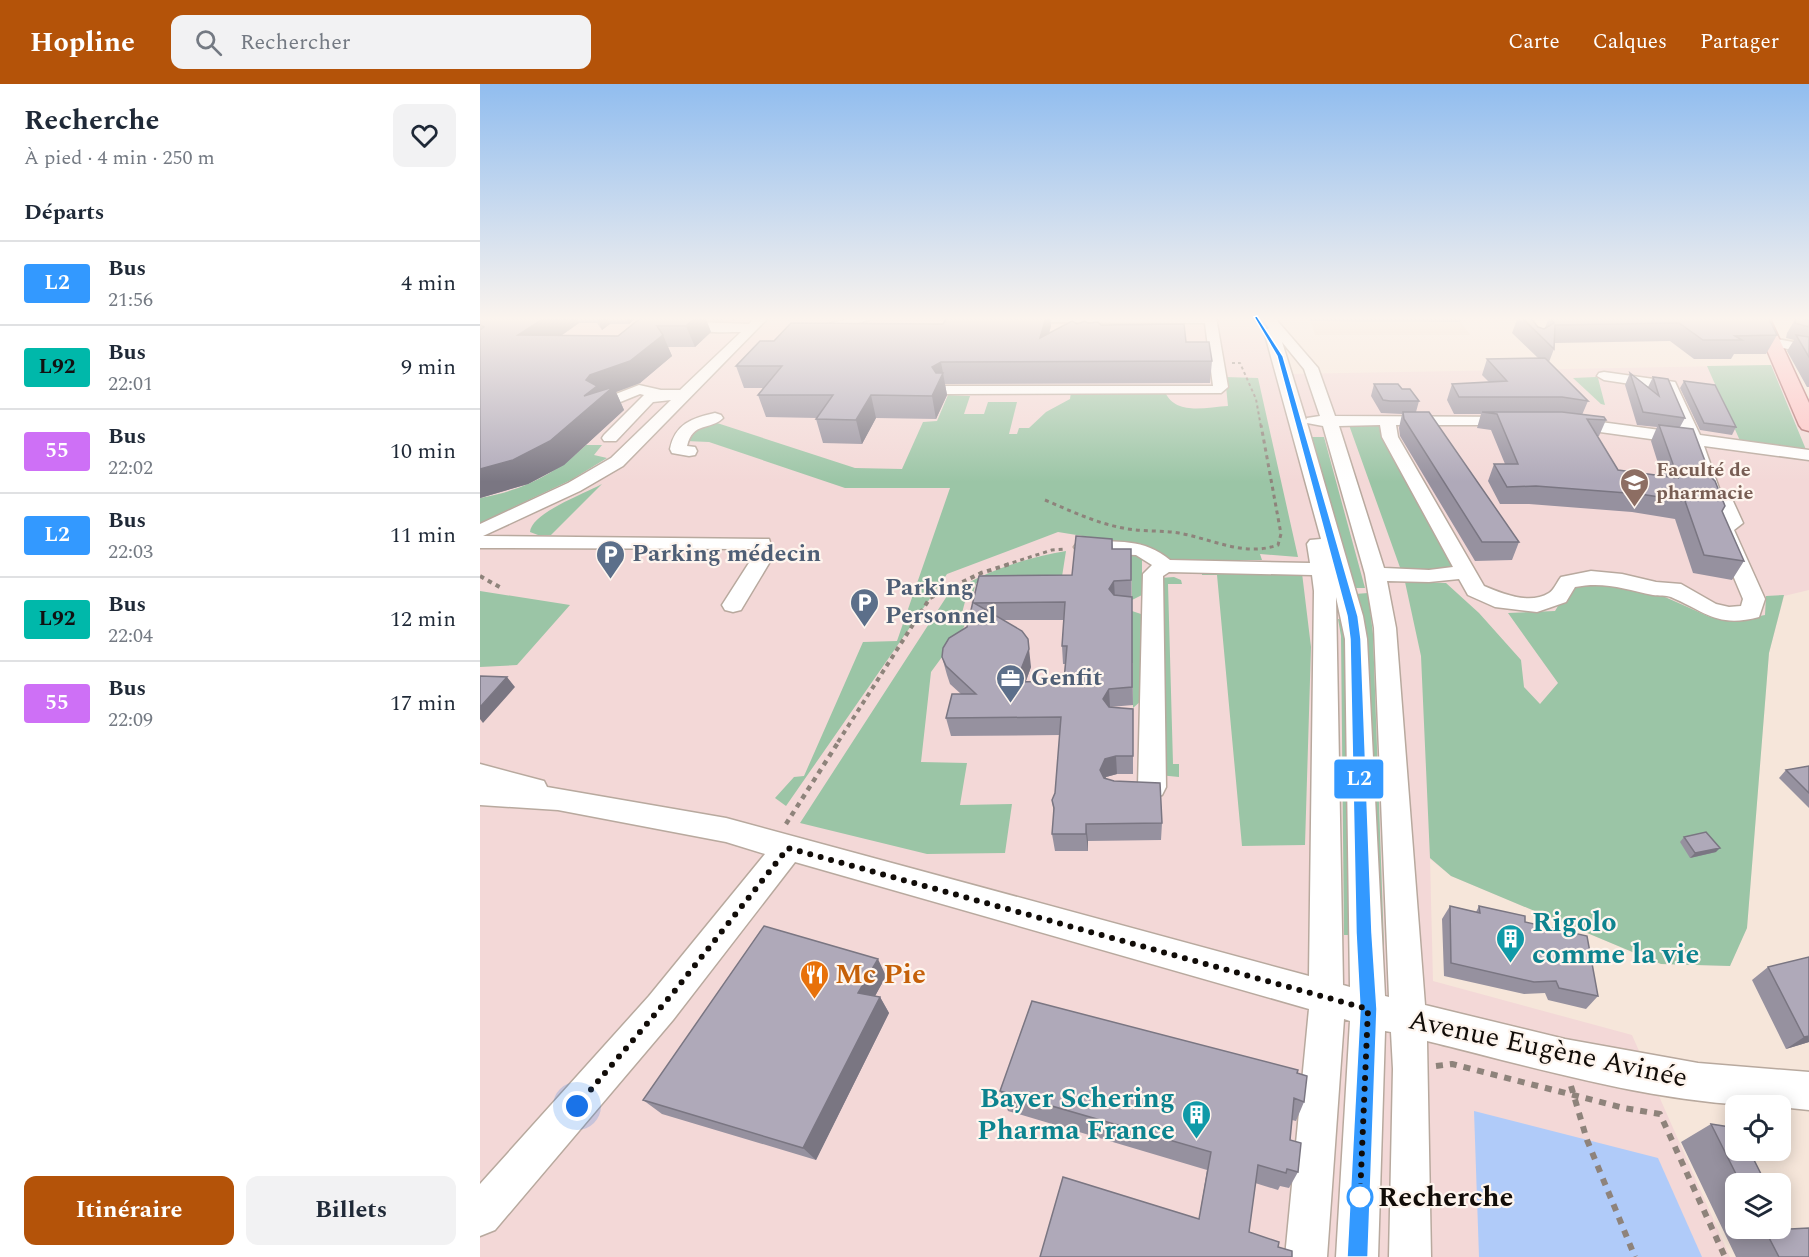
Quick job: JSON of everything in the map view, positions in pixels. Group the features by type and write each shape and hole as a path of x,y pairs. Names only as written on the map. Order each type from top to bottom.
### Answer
{"main road":[{"path":"1785,372 1809,425"}],"street":[{"path":"480,531 602,472 625,456 686,395 713,372"},
{"path":"945,390 1216,390 1221,387 1219,372"},
{"path":"1280,372 1322,568 1325,603 1326,998 1306,1257"},
{"path":"1312,372 1374,571 1387,648 1411,1069 1410,1257"},
{"path":"1387,421 1390,437 1476,590 1503,602 1537,604 1558,597 1568,582 1591,577 1622,580 1656,589 1673,589 1709,609 1729,614 1750,612 1754,599 1723,528 1733,523 1725,503 1712,494 1705,467 1670,385 1604,376"},
{"path":"608,402 639,388 660,395 686,395"},
{"path":"610,438 648,399 660,395"},
{"path":"689,451 678,449 680,437 685,430 689,426 715,418"},
{"path":"1291,420 1533,421"},
{"path":"1291,420 1354,627 1368,1009 1357,1257"},
{"path":"1556,421 1809,455"},
{"path":"480,542 633,543 664,554 763,549 733,605"},
{"path":"1084,547 1140,549 1151,554 1165,566"},
{"path":"1150,787 1141,716 1143,606 1153,574 1165,566 1322,568"},
{"path":"1374,571 1429,576 1465,572"},
{"name":"Avenue Eugène Avinée","path":"480,775 525,785 558,799"},
{"name":"Avenue Eugène Avinée","path":"480,794 558,799 707,826 1326,998 1566,1057 1698,1082 1809,1091"},
{"path":"480,1215 648,1024 781,846"}],"path":[{"path":"1045,500 1121,528 1154,533 1179,533 1210,543 1268,550 1278,544 1281,534 1256,399 1244,372"},
{"path":"781,846 930,598 981,573 1052,550 1084,547"},
{"path":"480,576 502,589"},
{"path":"1566,1057 1573,1096 1587,1140 1635,1257"},
{"path":"1411,1069 1452,1065 1573,1096 1660,1114 1725,1257"}],"shaded area":[{"path":"480,372 1290,372 1291,374 1784,372 1809,425 1809,590 1784,596 1769,653 1747,928 1730,966 1661,964 1451,876 1430,859 1433,981 1632,1035 1730,1257 480,1257"}],"green space":[{"path":"1710,372 1774,372 1807,452 1741,443"},
{"path":"1225,377 1258,378 1298,557 1260,554 1262,560 1173,560 1165,558 1151,547 1058,532 947,574 786,806 775,798 794,777 804,776 863,642 897,641 950,488 845,488 709,442 686,441 690,430 711,421 855,468 902,469 923,422 937,421 948,395 970,396 964,414 984,414 988,402 1017,402 1009,434 1017,434 1019,428 1029,428 1046,412 1070,399 1071,392 1165,392 1170,400 1184,407 1228,406"},
{"path":"1596,377 1605,405 1601,404 1573,378"},
{"path":"1349,425 1378,425 1456,569 1402,573"},
{"path":"1310,437 1324,437 1365,588 1353,588"},
{"path":"586,445 602,445 594,455 607,458 571,480 480,523 480,498 510,491 537,480 562,465"},
{"path":"602,484 551,535 538,535 530,532 539,518 549,511"},
{"path":"1101,550 1134,552 1142,556 1142,595 1132,600 1131,566"},
{"path":"1066,551 1061,583 976,583 973,594 967,594 962,613 967,614 964,627 931,672 921,762 967,763 960,805 1012,804 1005,853 927,854 800,823 947,596 960,587 1004,567"},
{"path":"1202,573 1302,573 1311,647 1305,845 1242,846 1217,575 1202,575"},
{"path":"1174,577 1181,580 1182,584 1168,584 1173,764 1179,764 1179,777 1159,775 1160,578"},
{"path":"1405,582 1446,583 1479,613 1521,660 1524,687 1540,704 1558,683 1508,613 1555,611 1561,601 1577,585 1597,583 1656,593 1710,617 1739,620 1765,615 1766,596 1784,595 1769,653 1747,928 1730,966 1661,964 1451,876 1430,858 1421,656"},
{"path":"480,591 570,605 517,665 480,667"},
{"path":"1368,593 1373,634 1384,946 1378,945 1355,594"},
{"path":"1132,611 1141,614 1142,617 1142,700 1133,708 1133,663 1111,664 1111,650 1132,650"},
{"path":"1338,619 1344,620 1347,640 1351,935 1344,935 1341,636"}],"water":[{"path":"1474,1111 1658,1158 1702,1257 1479,1257"}],"building":[{"path":"480,372 599,372 590,375 586,380 597,386 584,396 613,387 550,441 513,460 480,469"},
{"path":"777,372 943,373 932,396 871,395 856,420 816,419 833,395 758,395"},
{"path":"1499,372 1559,372 1588,401 1562,397 1459,397 1452,384 1507,381"},
{"path":"1630,373 1659,396 1653,377 1668,379 1685,418 1643,412"},
{"path":"1684,381 1715,385 1736,427 1704,423"},
{"path":"1374,384 1398,384 1402,389 1410,389 1419,401 1383,400"},
{"path":"1403,412 1429,412 1519,542 1482,542 1404,419"},
{"path":"1482,412 1562,412 1604,417 1606,420 1587,419 1618,470 1678,478 1659,425 1693,429 1725,506 1722,511 1744,561 1704,555 1685,501 1640,494 1536,486 1507,487 1494,464 1518,464 1497,414"},
{"name":"Genfit","path":"1076,536 1112,539 1112,549 1131,549 1131,580 1114,581 1109,589 1114,595 1132,597 1132,687 1109,689 1103,699 1109,707 1133,709 1133,756 1116,756 1105,759 1100,770 1104,778 1114,781 1160,783 1162,823 1086,824 1086,834 1052,834 1054,808 1052,800 1055,793 1061,717 946,718 952,694 976,694 946,666 942,657 943,648 949,638 967,627 979,576 1072,575","holes":["1065,602 1062,646 1067,646 1064,681 1016,682 1029,649 1028,639 1022,631 974,603"]},
{"path":"480,676 507,677 480,707"},
{"path":"1809,766 1809,793 1786,770"},
{"path":"1706,832 1720,848 1695,853 1684,837"},
{"name":"Rigolo comme la vie","path":"1450,906 1480,913 1479,906 1525,916 1525,922 1587,936 1598,996 1559,988 1556,981 1534,982 1451,963"},
{"path":"764,926 878,959 858,993 880,997 803,1148 643,1100"},
{"path":"1809,957 1809,1036 1804,1037 1768,967"},
{"name":"Bayer Schering Pharma France","path":"1032,1001 1298,1070 1297,1073 1307,1076 1304,1102 1294,1098 1290,1140 1301,1143 1298,1172 1287,1169 1286,1173 1258,1165 1249,1232 1279,1242 1278,1247 1292,1251 1292,1257 1040,1257 1063,1177 1199,1219 1211,1152 1000,1091"},
{"path":"1711,1124 1725,1126 1725,1152"},
{"path":"1730,1161 1754,1161 1760,1173 1736,1173"},
{"path":"1809,1228 1809,1257 1779,1257 1770,1239 1791,1239 1791,1229"}],"bus line":[{"name":"L2","path":"1284,372 1352,616 1356,639 1364,933 1368,979 1367,1068 1357,1257"}],"place":[{"name":"Faculté de pharmacie","path":"1635,508"},
{"name":"Parking médecin","path":"611,580"},
{"name":"Parking Personnel","path":"864,628"},
{"name":"Genfit","path":"1010,704"},
{"name":"Rigolo comme la vie","path":"1511,964"},
{"name":"Mc Pie","path":"814,1000"},
{"name":"Bayer Schering Pharma France","path":"1196,1140"},
{"name":"Recherche","path":"1360,1197"}],"route":[{"path":"577,1106 697,964 788,848 1368,1009 1360,1197"}]}
